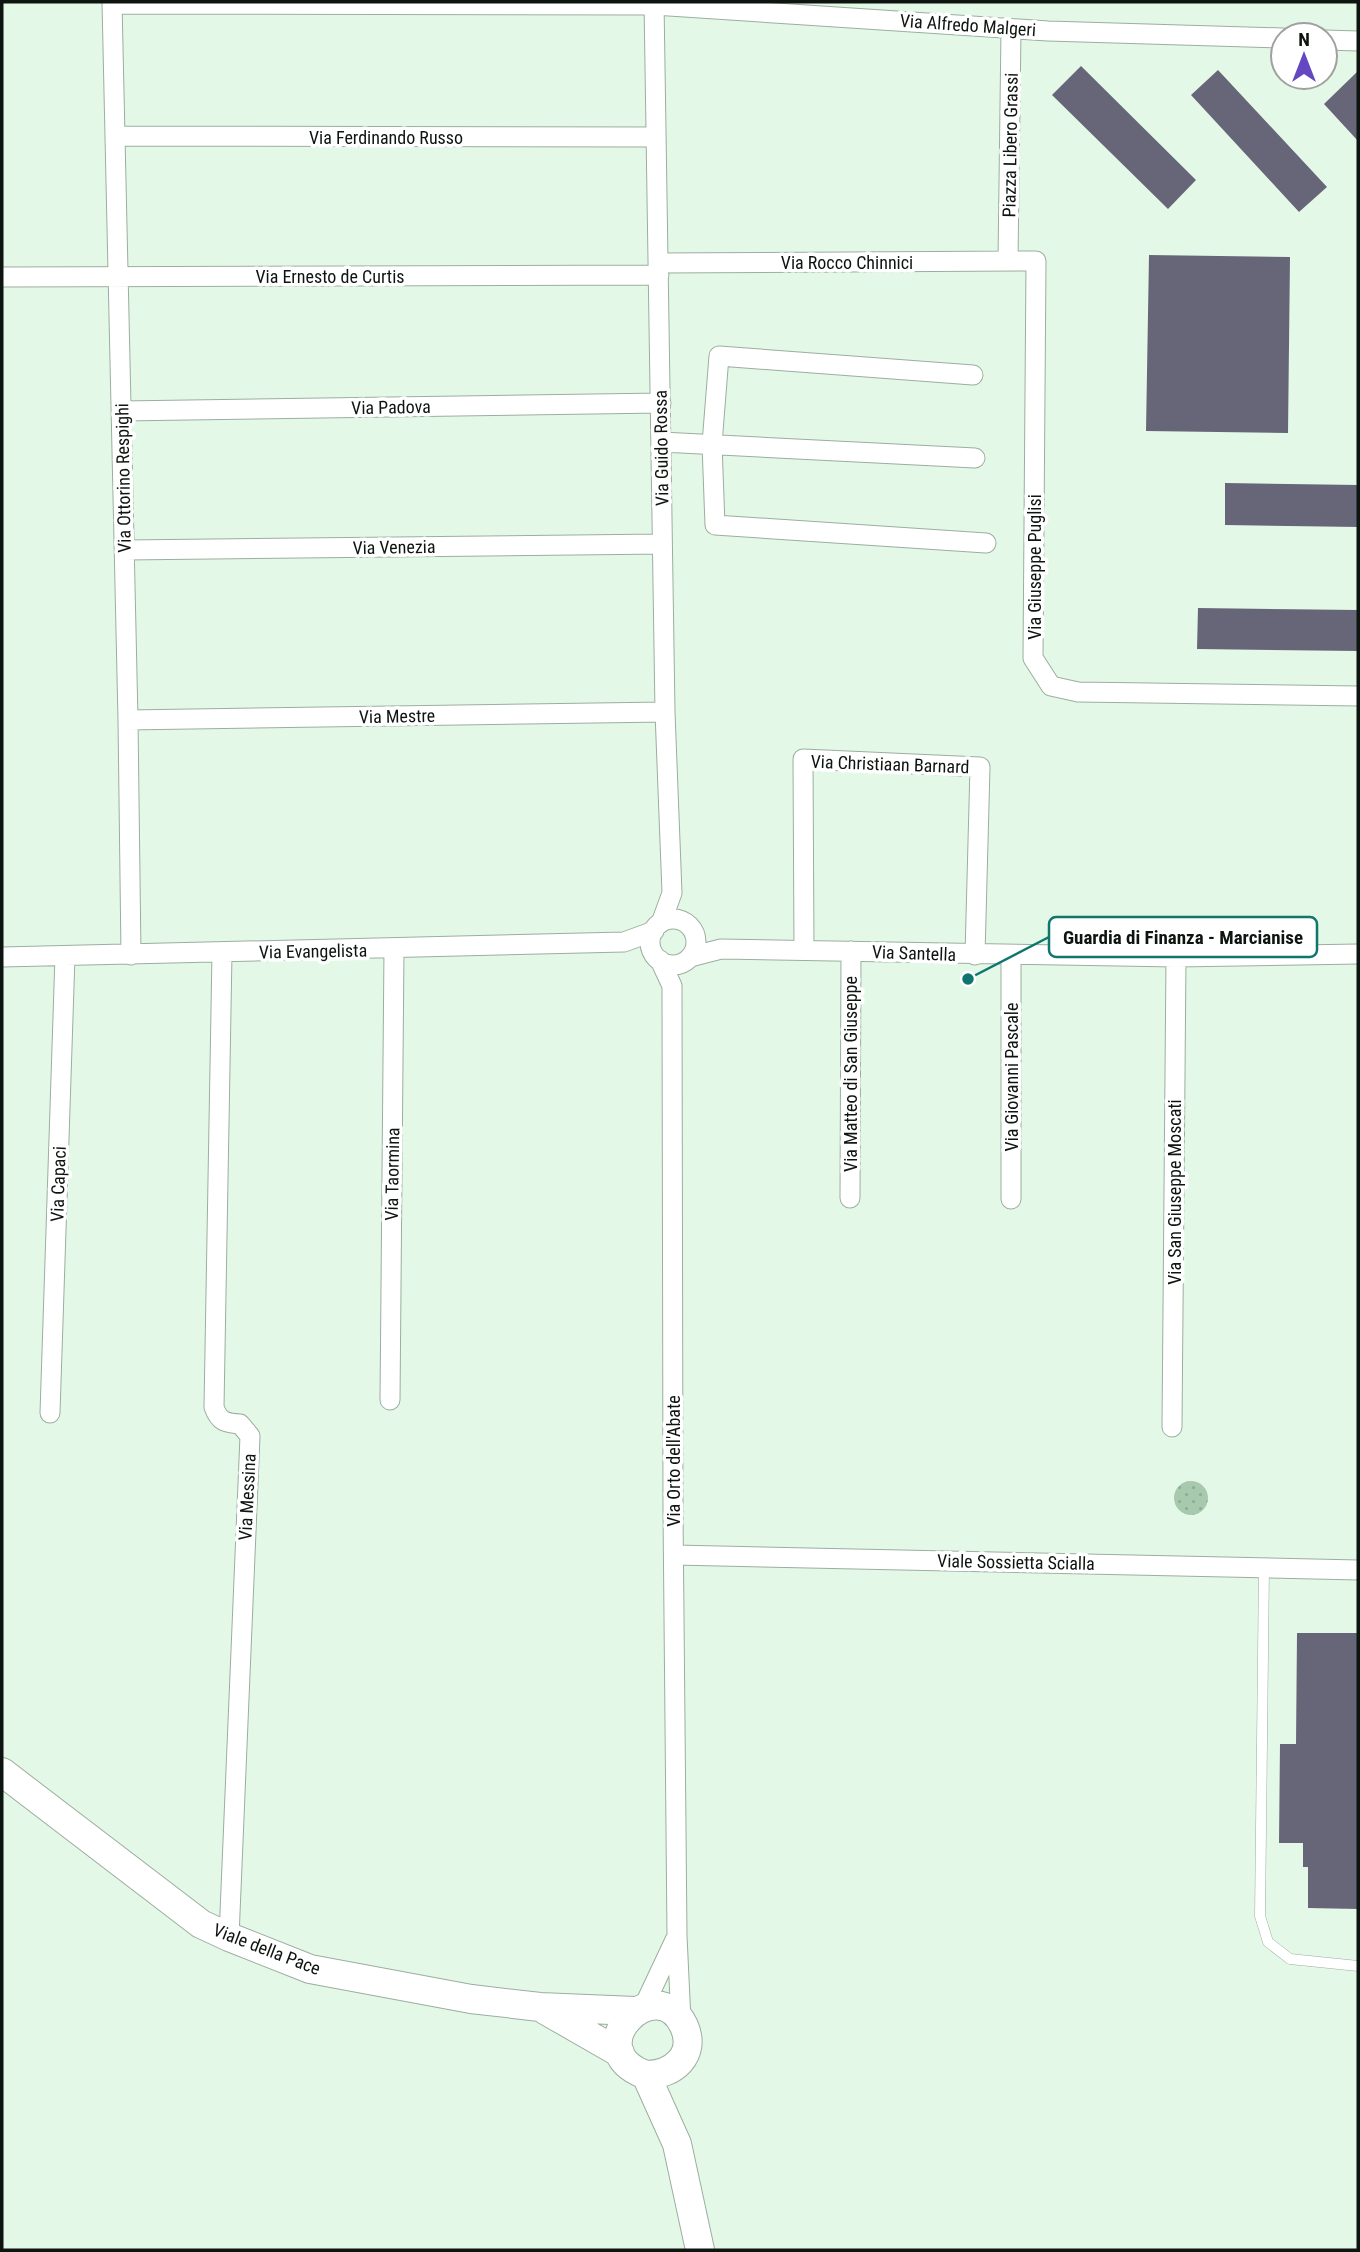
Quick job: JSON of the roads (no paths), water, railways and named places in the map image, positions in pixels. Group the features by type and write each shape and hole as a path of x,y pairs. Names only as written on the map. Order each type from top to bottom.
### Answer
{"street":[{"name":"Via Alfredo Malgeri","path":"112,3 654,3 1011,29 1269,38"},
{"name":"Via Ottorino Respighi","path":"112,3 131,955"},
{"name":"Via Guido Rossa","path":"654,3 665,712 672,893 657,927"},
{"name":"Piazza Libero Grassi","path":"1008,261 1011,29"},
{"path":"1339,40 1358,41"},
{"name":"Via Ferdinando Russo","path":"116,136 656,137"},
{"name":"Via Rocco Chinnici","path":"659,269 1036,261"},
{"name":"Via Giuseppe Puglisi","path":"1036,261 1034,658 1051,687 1078,692 1358,696"},
{"name":"Via Ernesto de Curtis","path":"2,277 659,269"},
{"path":"973,374 719,356 712,444 715,525 986,543"},
{"name":"Via Padova","path":"122,411 661,403"},
{"path":"661,442 975,458"},
{"name":"Via Venezia","path":"125,551 662,544"},
{"name":"Via Mestre","path":"128,720 665,712"},
{"name":"Via Christiaan Barnard","path":"804,950 803,760 980,767 975,955"},
{"name":"Via Guido Rossa","path":"672,893 691,928"},
{"path":"671,919 691,928 696,946 687,959 672,964 657,956 651,938 657,927 671,919"},
{"name":"Via Evangelista","path":"2,957 624,942 657,927"},
{"name":"Via Santella","path":"691,928 722,949"},
{"name":"Via Evangelista","path":"624,942 657,956"},
{"name":"Via Taormina","path":"390,1400 394,949"},
{"name":"Via Santella","path":"687,959 722,949 1011,956 1358,954"},
{"name":"Via Matteo di San Giuseppe","path":"850,1198 851,951"},
{"name":"Via Messina","path":"222,953 214,1407 223,1422 240,1424 250,1436 229,1937"},
{"name":"Via Capaci","path":"50,1413 65,956"},
{"name":"Via Orto dell'Abate","path":"657,956 672,986 677,1936 681,2021"},
{"name":"Via Giovanni Pascale","path":"1011,956 1011,1199"},
{"name":"Via San Giuseppe Moscati","path":"1172,1427 1176,957"},
{"name":"Via Orto dell'Abate","path":"672,986 687,959"},
{"name":"Viale Sossietta Scialla","path":"674,1555 1358,1570"},
{"name":"Viale della Pace","path":"2,1772 201,1924 310,1969 471,1999 540,2007 639,2010"},
{"path":"639,2010 677,1936"},
{"name":"Viale della Pace","path":"540,2007 620,2053"},
{"path":"664,2008 681,2021 686,2031 687,2043 678,2065 668,2072 646,2075 635,2071 626,2063 620,2053 619,2034 627,2017 639,2010 664,2008"},
{"path":"677,2144 678,2065"},
{"path":"646,2075 677,2144 700,2250"}],"lane":[{"path":"1264,1568 1260,1916 1268,1942 1290,1959 1358,1966"}],"place":[{"name":"Guardia di Finanza - Marcianise","path":"968,979"}]}
